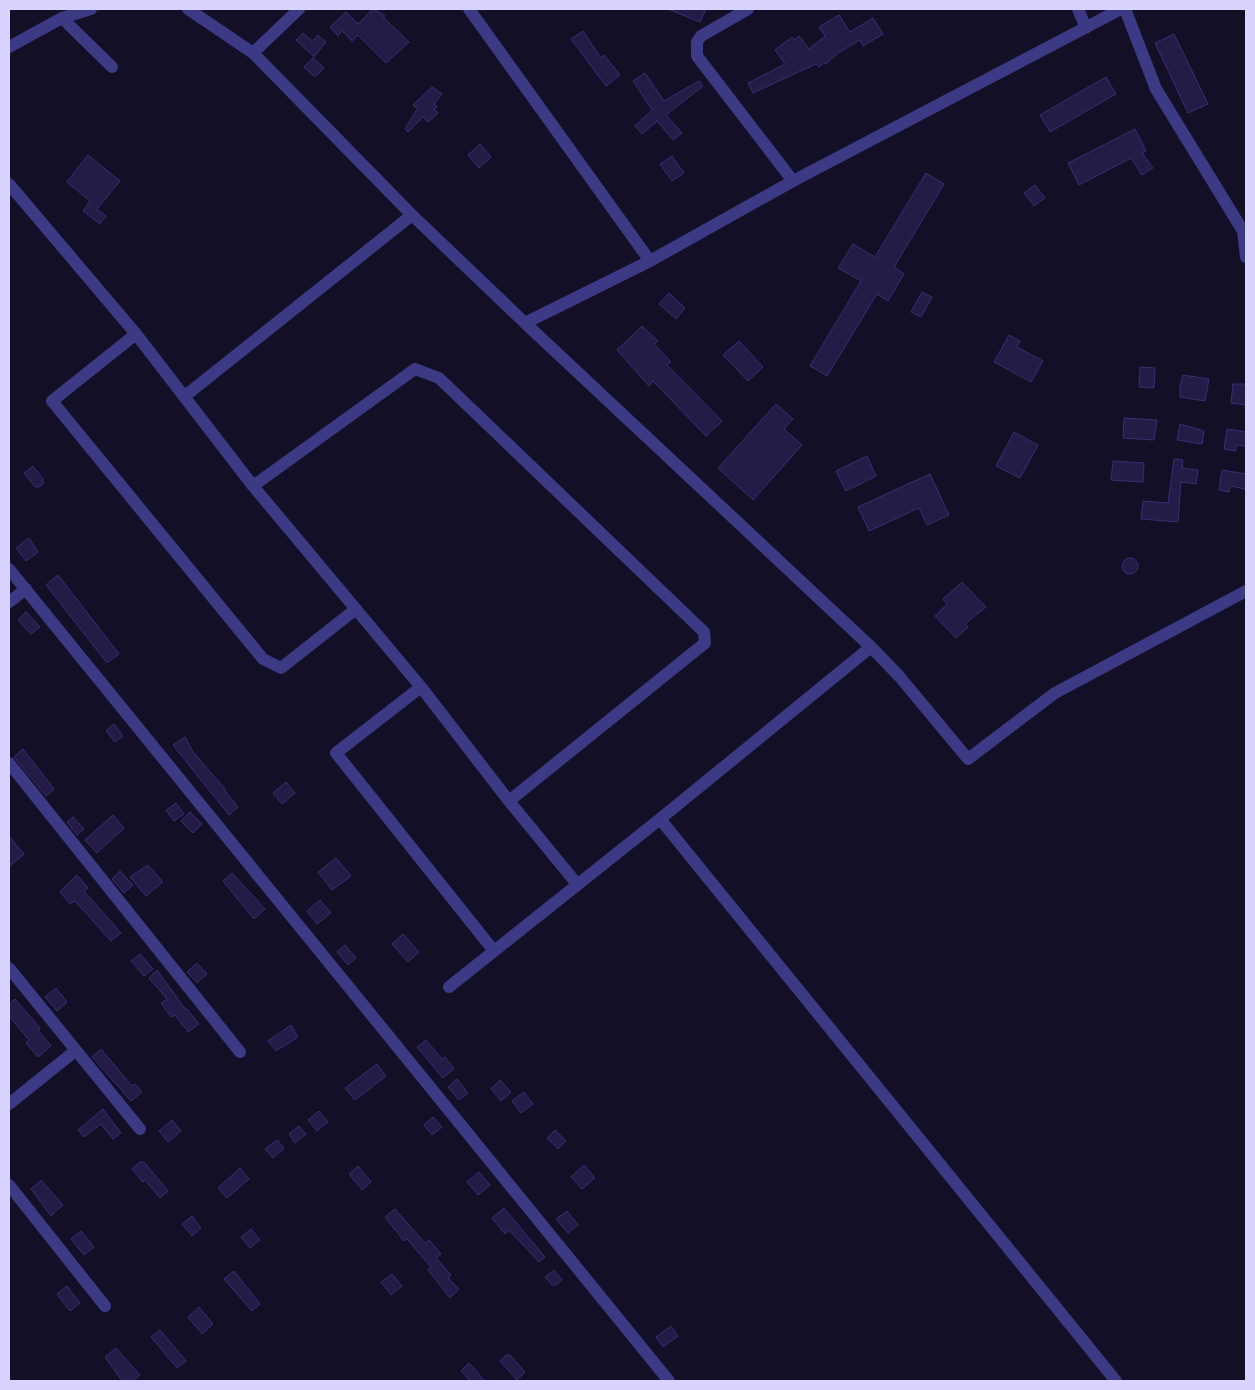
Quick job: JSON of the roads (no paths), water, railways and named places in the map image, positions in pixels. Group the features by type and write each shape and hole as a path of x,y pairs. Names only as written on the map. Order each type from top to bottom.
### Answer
{"street":[{"path":"9,47 62,18 91,9"},
{"path":"188,9 253,53 412,214 525,323 871,647 899,676 968,759 1055,693 1246,592"},
{"path":"253,53 299,9"},
{"path":"469,9 650,261"},
{"path":"748,9 701,36 697,42 696,56 793,181"},
{"path":"1078,9 1086,28"},
{"path":"525,323 650,261 793,181 1121,9"},
{"path":"1125,9 1156,89 1243,231 1246,257"},
{"path":"62,18 112,67"},
{"path":"9,184 136,334 253,486 421,687 508,801 577,884"},
{"path":"185,396 412,214"},
{"path":"136,334 52,401 263,659 281,668 356,609"},
{"path":"253,486 415,369 438,378 704,632 705,643 508,801"},
{"path":"9,569 668,1381"},
{"path":"9,602 26,589"},
{"path":"448,987 660,819 871,647"},
{"path":"421,687 336,753 494,951"},
{"path":"9,762 240,1052"},
{"path":"660,819 1116,1381"},
{"path":"9,968 75,1052 140,1129"},
{"path":"9,1104 75,1052"},
{"path":"9,1185 105,1306"}]}
